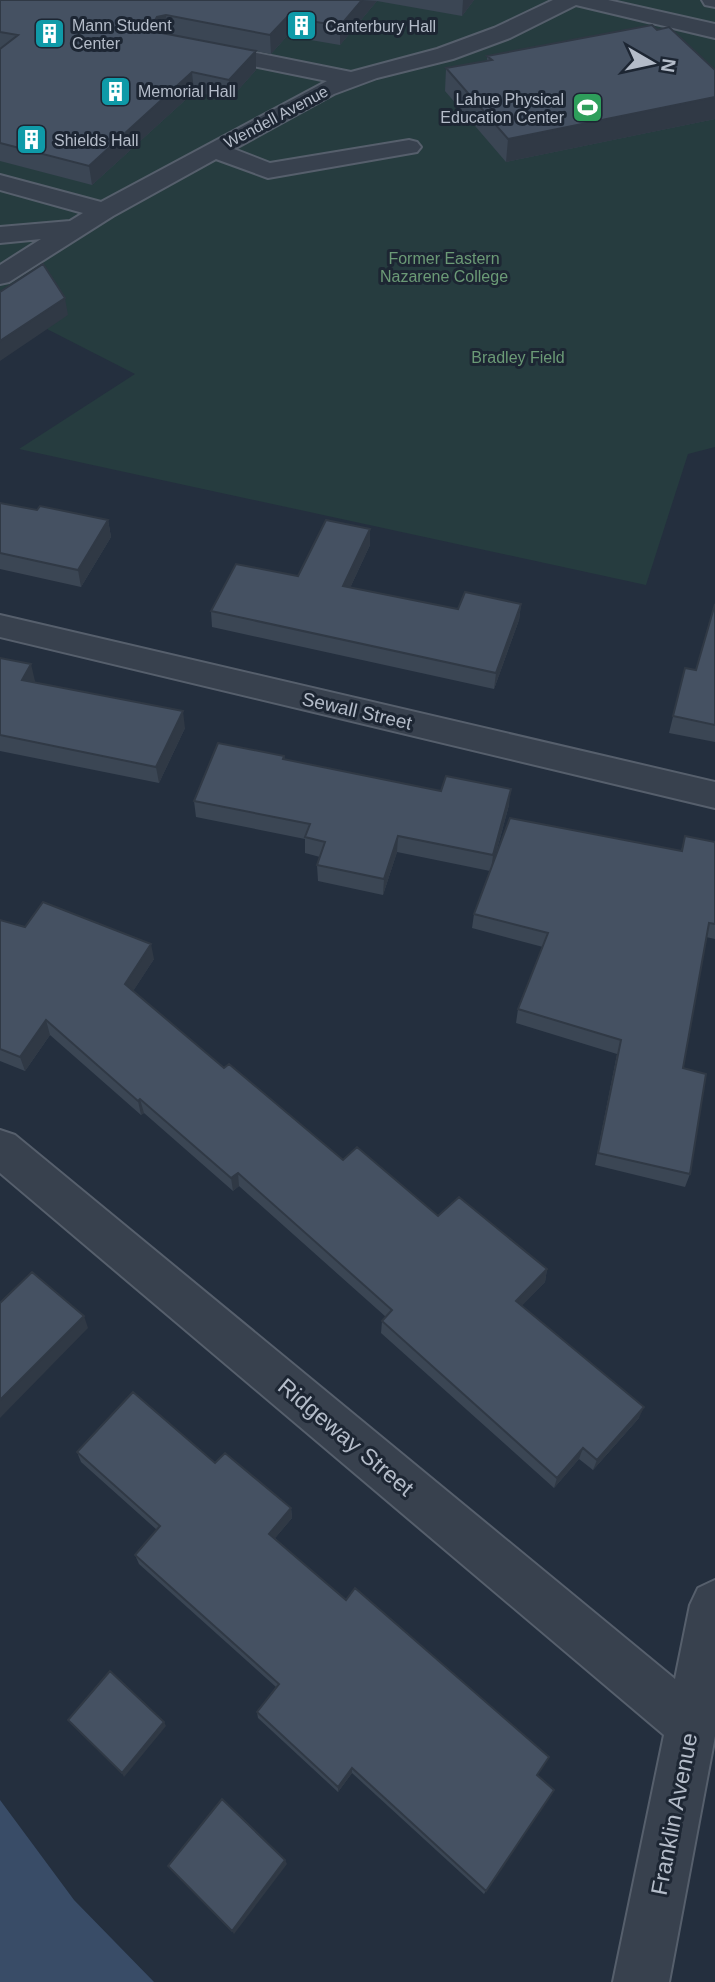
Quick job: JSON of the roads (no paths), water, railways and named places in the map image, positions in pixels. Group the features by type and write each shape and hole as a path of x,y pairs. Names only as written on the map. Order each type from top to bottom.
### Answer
{"street":[{"name":"Wendell Avenue","path":"0,276 104,211 326,89 479,42 570,0"},
{"path":"580,0 715,31"},
{"path":"180,45 352,79"},
{"path":"215,150 268,170 409,147"},
{"path":"0,183 104,211"},
{"path":"0,235 76,229"},
{"name":"Sewall Street","path":"0,626 715,795"},
{"name":"Ridgeway Street","path":"0,1148 692,1727"},
{"name":"Franklin Avenue","path":"641,1982 715,1605"}],"water":[{"path":"0,1800 74,1900 154,1982 0,1982"}],"place":[{"name":"Canterbury Hall","path":"302,26"},
{"name":"Mann Student Center","path":"49,34"},
{"name":"Memorial Hall","path":"115,91"},
{"name":"Lahue Physical Education Center","path":"587,108"},
{"name":"Shields Hall","path":"31,140"}],"park label":[{"name":"Former Eastern Nazarene College","path":"444,267"},
{"name":"Bradley Field","path":"518,357"}]}
